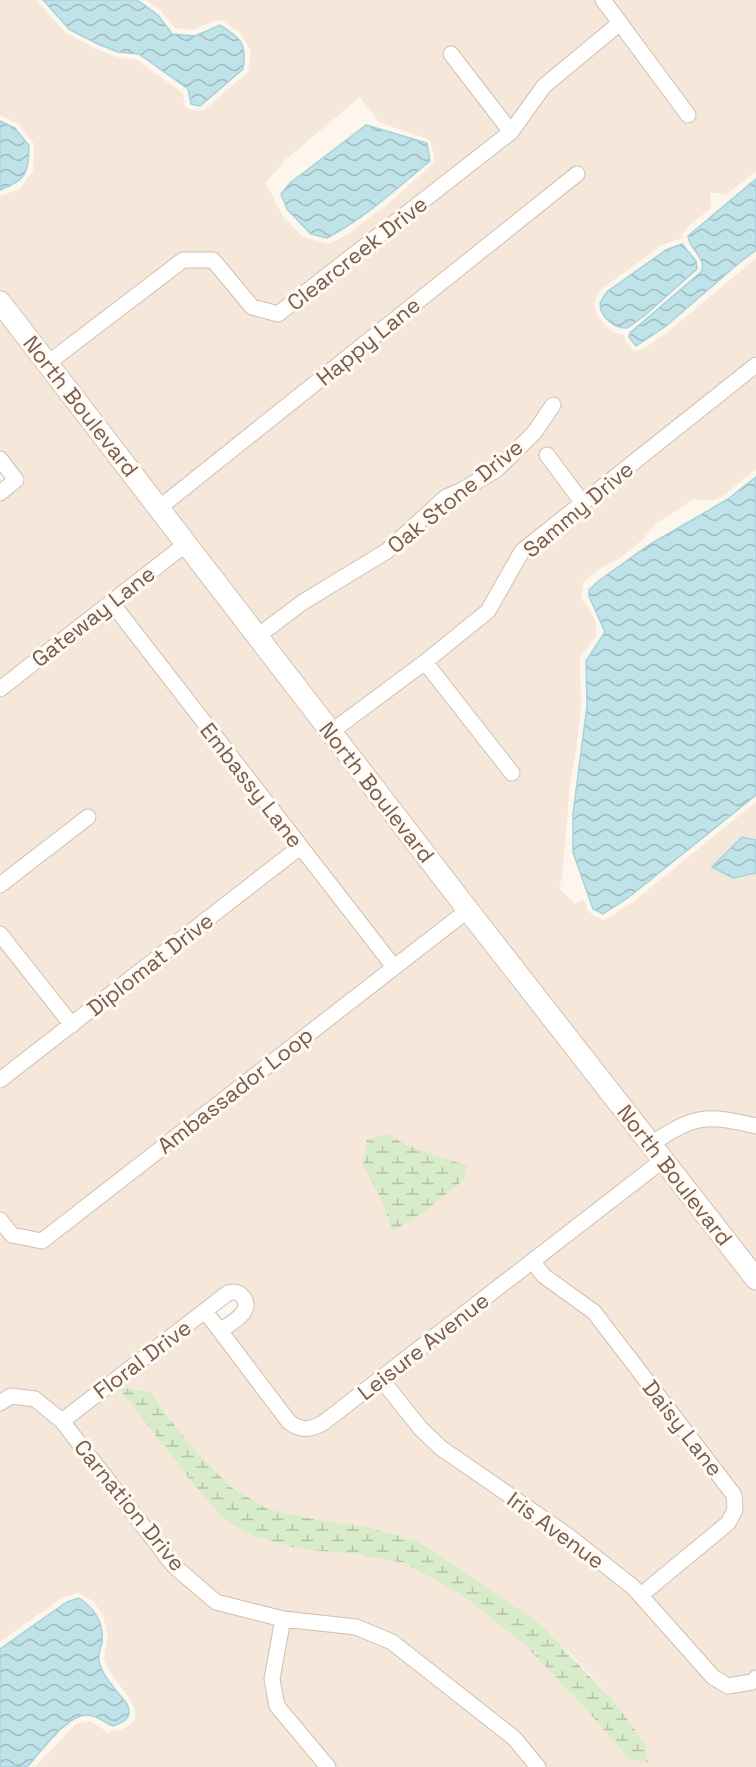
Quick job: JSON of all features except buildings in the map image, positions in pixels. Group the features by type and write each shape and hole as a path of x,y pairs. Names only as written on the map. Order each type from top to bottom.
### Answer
{"street":[{"path":"603,0 688,115"},
{"name":"Clearcreek Drive","path":"48,363 183,260 213,260 252,308 278,314 511,132 544,86 621,23"},
{"path":"451,54 511,132"},
{"name":"Happy Lane","path":"159,508 577,174"},
{"name":"North Boulevard","path":"0,302 468,910 756,1279"},
{"name":"Sammy Drive","path":"331,732 488,611 522,551 756,365"},
{"name":"Oak Stone Drive","path":"258,636 303,602 387,551 446,497 496,470 534,433 552,405"},
{"path":"547,455 582,502"},
{"path":"0,459 16,480 0,493"},
{"name":"Gateway Lane","path":"0,689 186,544"},
{"name":"Embassy Lane","path":"111,602 394,967"},
{"path":"424,662 512,773"},
{"path":"0,885 88,817"},
{"name":"Diplomat Drive","path":"0,1080 300,847"},
{"name":"Ambassador Loop","path":"0,1220 12,1235 42,1241 468,910"},
{"path":"0,934 72,1024"},
{"name":"Leisure Avenue","path":"205,1311 283,1415 294,1426 308,1430 323,1423 532,1261 657,1152 676,1128 701,1119 723,1118 756,1126"},
{"name":"Daisy Lane","path":"532,1261 543,1276 594,1312 734,1495 735,1510 728,1523 640,1595"},
{"name":"Floral Drive","path":"62,1421 228,1293 239,1293 246,1303 243,1314 220,1331"},
{"name":"Iris Avenue","path":"381,1379 422,1430 441,1448 567,1535 640,1595 713,1677 728,1686 752,1682 756,1678"},
{"path":"0,1403 11,1396 35,1399 62,1421"},
{"name":"Carnation Drive","path":"62,1421 174,1566 216,1602 283,1618 356,1628 392,1642 514,1738 538,1767"},
{"path":"283,1618 272,1679 278,1706 328,1767"}],"shaded area":[{"path":"0,0 36,0 66,33 117,57 137,60 183,93 185,106 188,109 199,111 204,110 248,72 251,52 241,33 223,21 217,20 193,30 175,28 161,11 146,0 595,0 611,21 510,121 452,45 442,52 501,131 276,307 255,302 217,256 183,253 49,354 0,292 0,196 20,189 33,171 34,147 33,142 18,124 0,115","holes":["360,97 379,122 430,140 435,162 389,203 348,234 329,244 303,237 282,215 266,183 285,160"]},
{"path":"611,0 756,0 756,171 726,195 710,193 711,208 689,226 683,233 682,239 662,245 604,287 597,294 594,305 599,318 606,326 613,332 624,335 633,350 637,351 669,331 756,258 756,356 583,493 548,446 538,453 573,501 516,547 483,606 332,723 267,638 307,608 391,557 450,503 500,476 539,438 561,404 550,396 529,428 491,465 442,492 383,545 300,596 259,626 168,509 586,176 577,165 160,498 57,365 186,267 210,266 282,320 519,134 549,91 620,32 687,124 697,116"},
{"path":"0,312 176,542 0,681 0,502 20,485 21,476 0,449"},
{"path":"756,374 756,469 724,495 714,500 692,500 656,524 641,541 619,559 599,569 584,581 581,598 596,623 596,636 580,658 581,705 559,888 575,904 583,899 589,912 602,920 606,919 633,902 756,802 756,840 742,837 733,878 756,873 756,1120 724,1112 699,1112 672,1122 652,1135 340,734 424,671 512,782 521,775 434,663 493,615 501,605 527,556"},
{"path":"185,553 459,909 395,958 120,603"},
{"path":"111,611 291,845 73,1015 0,924 0,894 97,819 88,808 0,876 0,699"},
{"path":"300,856 385,965 39,1233 15,1228 0,1210 0,1089"},
{"path":"468,920 654,1158 319,1418 307,1423 297,1420 230,1333 247,1320 253,1309 243,1288 62,1412 0,1395 0,1230 41,1247","holes":["388,1135 404,1144 467,1167 465,1179 425,1211 393,1231 380,1197"]},
{"path":"0,945 63,1023 0,1071"},
{"path":"713,1124 756,1133 756,1269 660,1146 692,1128"},
{"path":"662,1169 756,1289 756,1669 748,1675 728,1679 716,1672 650,1597 741,1514 599,1308 548,1271 541,1262"},
{"path":"532,1270 589,1316 728,1497 729,1508 722,1519 640,1586 435,1434 390,1381"},
{"path":"204,1321 300,1435 319,1434 328,1429 380,1388 628,1592 722,1690 723,1694 731,1695 732,1692 756,1687 756,1767 546,1767 518,1733 394,1636 219,1596 179,1561 71,1422","holes":["119,1387 151,1392 194,1450 231,1487 267,1509 367,1527 417,1541 570,1653 617,1705 646,1745 629,1758 523,1643 463,1596 405,1563 354,1554 299,1549 255,1537 191,1481"]},
{"path":"13,1403 33,1405 58,1425 212,1607 275,1623 265,1677 320,1767 35,1767 76,1724 89,1721 109,1733 131,1724 135,1719 135,1710 106,1666 104,1657 108,1635 103,1615 93,1601 81,1594 63,1597 0,1642 0,1411"},
{"path":"289,1626 355,1634 390,1648 510,1742 530,1767 336,1767 283,1703 278,1680"}],"green space":[{"path":"388,1134 404,1144 467,1166 465,1179 425,1211 393,1231 380,1197 363,1166 367,1140"},
{"path":"118,1387 151,1392 194,1450 231,1487 267,1509 367,1527 417,1541 540,1624 617,1705 646,1745 648,1763 629,1759 585,1708 523,1643 463,1596 405,1563 354,1554 299,1549 255,1537 225,1520 191,1481"}],"water":[{"path":"43,0 137,0 158,15 172,34 195,36 220,25 241,42 244,53 243,69 200,106 191,104 188,89 139,54 118,52 70,30"},
{"path":"0,121 15,128 29,146 27,169 21,179 0,190"},
{"path":"366,125 427,143 430,161 341,230 327,238 311,234 287,209 281,194 290,183"},
{"path":"756,179 756,250 666,326 636,346 629,337 630,333 701,272 702,262 691,246 688,236"},
{"path":"682,244 696,261 697,269 627,328 622,328 605,318 600,304 608,291 666,250"},
{"path":"756,477 756,795 629,897 603,914 593,909 573,852 573,814 587,706 586,661 605,632 589,596 589,590 649,545 728,499"},
{"path":"742,837 756,840 756,873 733,878 712,867"},
{"path":"79,1598 89,1606 100,1622 102,1642 100,1665 108,1681 127,1704 128,1716 121,1723 113,1726 94,1716 79,1717 62,1727 27,1767 0,1767 0,1649 67,1602"}]}
